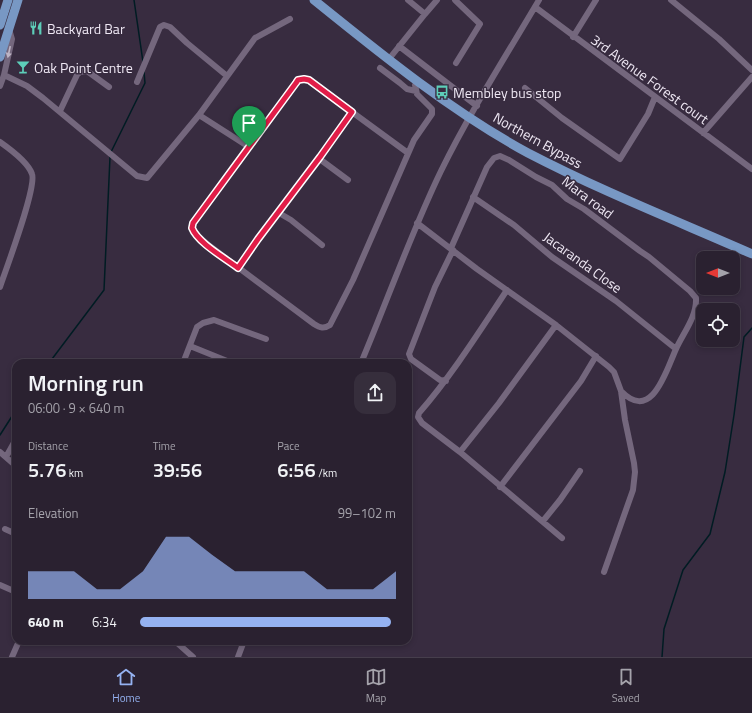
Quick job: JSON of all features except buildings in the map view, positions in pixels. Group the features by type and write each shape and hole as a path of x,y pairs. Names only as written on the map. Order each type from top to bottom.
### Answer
{"main road":[{"path":"0,57 8,0"},
{"path":"4,27 18,0"},
{"name":"Northern Bypass","path":"314,0 389,59 417,87 528,153 566,173 608,192 752,254"}],"street":[{"path":"408,0 425,14"},
{"path":"389,59 437,0"},
{"path":"455,0 480,24 456,63"},
{"path":"363,359 417,223 442,169 476,106 539,0"},
{"path":"573,36 596,0"},
{"path":"671,0 719,39 752,70"},
{"name":"3rd Avenue Forest court","path":"535,7 752,169"},
{"path":"4,75 27,86 60,111 137,176 147,178 199,115 255,38 290,19"},
{"path":"137,82 151,50 156,34 160,27 164,25 170,27 227,76"},
{"path":"0,86 12,39 4,27"},
{"path":"399,46 476,106"},
{"path":"380,68 407,89 417,87 422,100 430,107 432,112 414,140 408,154 353,280 330,325 325,328 320,328 314,324 207,244 192,228 193,223 296,83 301,80 309,80 408,154"},
{"path":"60,111 76,75 80,72 87,71 109,87"},
{"path":"703,132 752,77"},
{"path":"525,88 562,118 620,159 648,114 655,97"},
{"path":"238,268 352,112"},
{"path":"199,115 249,147"},
{"path":"0,142 29,167 33,178 31,192 0,288"},
{"name":"Mara road","path":"411,359 409,354 435,287 473,197 487,167 494,158 500,156 552,185 567,199 584,209 649,257 690,291 696,298 696,305 686,332 676,349"},
{"path":"320,157 321,160 348,180"},
{"name":"Jacaranda Close","path":"473,197 514,225 552,257 616,301 676,349"},
{"path":"279,213 291,220 322,245"},
{"path":"417,223 433,237 452,249 477,269 556,325 614,372 621,391 625,420 634,463 635,480 633,490 604,572"},
{"path":"507,290 446,381 418,417 420,421 460,452 562,538"},
{"path":"185,359 197,327 202,323 214,320 266,339"},
{"path":"460,452 499,403 556,325"},
{"path":"190,346 222,359"},
{"path":"621,391 628,398 636,402 643,401 651,397 658,388 676,349"},
{"path":"500,487 581,381 596,356"},
{"name":"Mara road","path":"412,360 440,380 446,381"},
{"path":"6,457 12,446"},
{"path":"0,452 12,462"},
{"path":"543,521 580,471"},
{"path":"5,529 12,532"},
{"path":"0,585 12,590"},
{"path":"12,657 17,645"},
{"path":"180,645 193,657"},
{"path":"238,657 242,645"}],"waterway":[{"path":"134,0 143,62"},
{"path":"111,152 145,83 144,72"},
{"path":"52,359 104,290 110,157"},
{"path":"662,657 664,629 683,570 710,534 725,472 744,337 752,328"},
{"path":"0,435 12,416"}],"place":[{"name":"Backyard Bar","path":"36,28"},
{"name":"Oak Point Centre","path":"23,67"},
{"name":"Membley bus stop","path":"442,92"}],"route":[{"path":"298,80 309,80 352,112 238,268 207,244 193,231 192,228 193,223 249,147 298,80"}]}
